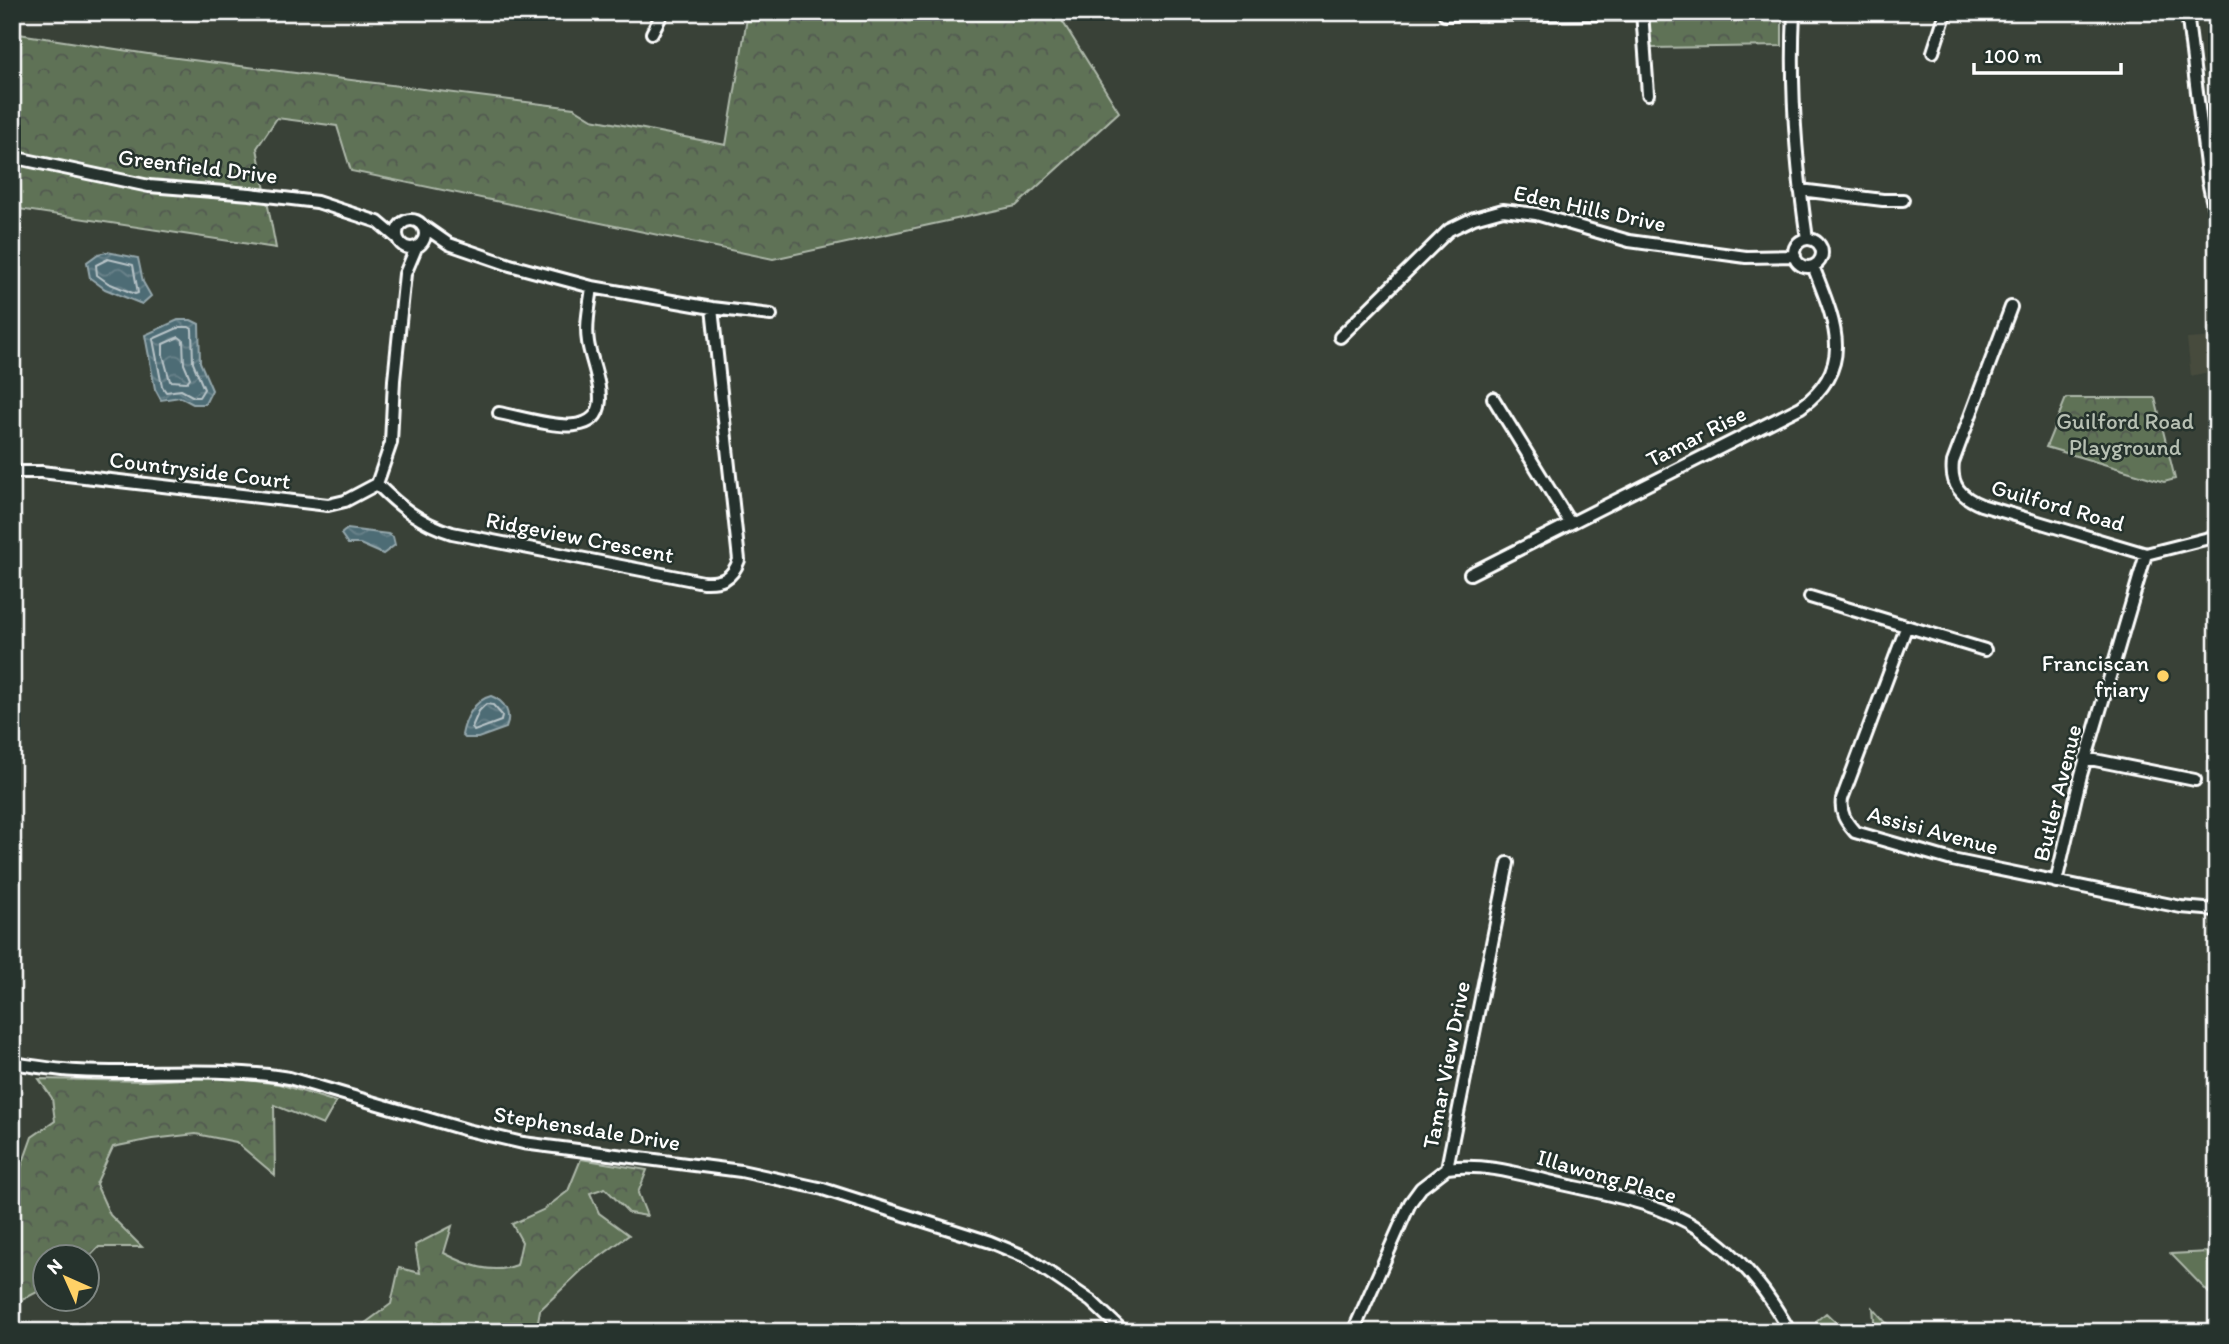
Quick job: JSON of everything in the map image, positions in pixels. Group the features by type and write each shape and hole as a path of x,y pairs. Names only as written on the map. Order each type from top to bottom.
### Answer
{"street":[{"path":"652,33 663,12"},
{"path":"1794,12 1793,104 1807,239"},
{"path":"1933,52 1946,12"},
{"path":"2187,12 2212,210 2217,223"},
{"path":"1445,15 1642,13 1648,94"},
{"name":"Greenfield Drive","path":"12,157 149,186 317,202 378,222 407,220"},
{"path":"1800,190 1903,200"},
{"name":"Eden Hills Drive","path":"1340,337 1450,230 1474,218 1503,210 1536,215 1629,240 1746,257 1795,256"},
{"path":"377,484 391,443 394,380 405,274 397,240 399,225 407,220 414,220 449,244 510,265 592,288 712,309 771,315"},
{"name":"Greenfield Drive","path":"378,222 397,240"},
{"path":"405,274 425,235 423,226"},
{"path":"1807,239 1819,244 1822,252 1820,260 1814,266 1800,264 1795,256 1797,245 1807,239"},
{"path":"397,240 404,248 449,244"},
{"name":"Tamar Rise","path":"1470,574 1801,407 1815,397 1829,378 1837,359 1837,340 1831,312 1814,266"},
{"path":"499,413 576,425 593,416 601,399 588,343 592,288"},
{"name":"Guilford Road","path":"2011,307 1953,462 1954,482 1966,499 2146,554 2217,536"},
{"name":"Ridgeview Crescent","path":"377,484 403,510 421,521 452,533 579,560 703,582 717,583 727,580 739,561 712,309"},
{"path":"1493,398 1570,523"},
{"name":"Countryside Court","path":"13,472 45,472 327,505 345,501 377,484"},
{"name":"Butler Avenue","path":"2056,882 2085,758 2146,554"},
{"path":"1810,597 1985,650"},
{"name":"Assisi Avenue","path":"1906,628 1842,799 1840,810 1846,823 1855,832 1952,860 2181,908 2217,910"},
{"path":"2085,758 2195,780"},
{"name":"Tamar View Drive","path":"1353,1332 1410,1203 1422,1188 1447,1168 1507,863"},
{"name":"Stephensdale Drive","path":"12,1063 78,1071 263,1073 523,1143 723,1169 797,1182 978,1238 1026,1257 1091,1301 1124,1332"},
{"name":"Illawong Place","path":"1447,1168 1465,1165 1491,1167 1640,1204 1678,1217 1698,1228 1735,1259 1769,1297 1790,1332"}],"shaded area":[{"path":"2217,337 2217,370 2191,376 2187,339"}],"green space":[{"path":"748,12 1059,12 1119,112 1016,206 773,259 351,171 337,126 277,118 257,148 276,248 12,208 12,33 161,56 574,108 592,119 726,145"},
{"path":"1647,12 1782,12 1782,46 1651,48"},
{"name":"Guilford Road Playground","path":"2066,398 2155,398 2175,479 2164,482 2046,447"},
{"path":"222,1077 279,1084 336,1102 323,1125 274,1105 275,1175 236,1142 196,1134 113,1147 96,1184 110,1215 142,1247 102,1247 102,1242 32,1242 32,1295 22,1300 12,1299 12,1193 32,1137 55,1121 52,1098 39,1079 147,1081"},
{"path":"581,1159 647,1170 638,1193 647,1216 629,1213 605,1188 590,1193 599,1213 629,1235 582,1270 540,1310 536,1332 444,1332 436,1322 425,1332 353,1332 391,1304 399,1268 420,1273 415,1245 452,1226 444,1253 489,1269 517,1265 522,1242 512,1224 543,1210 568,1191"},
{"path":"2217,1249 2217,1295 2209,1293 2171,1254 2210,1252"},
{"path":"1873,1308 1894,1332 1875,1332"},
{"path":"1826,1313 1846,1332 1819,1332 1816,1321"}],"water":[{"path":"107,252 138,258 143,282 151,296 142,304 105,289 90,278 87,262 98,254"},
{"path":"178,320 191,320 199,324 200,362 212,390 205,404 193,404 180,397 161,400 155,389 145,335"},
{"path":"347,529 388,534 393,537 395,545 383,554 360,544 348,544 341,534"},
{"path":"491,696 500,701 508,713 506,728 478,738 465,738 462,735 463,729 471,711"}],"place":[{"name":"Franciscan friary","path":"2163,676"}]}
